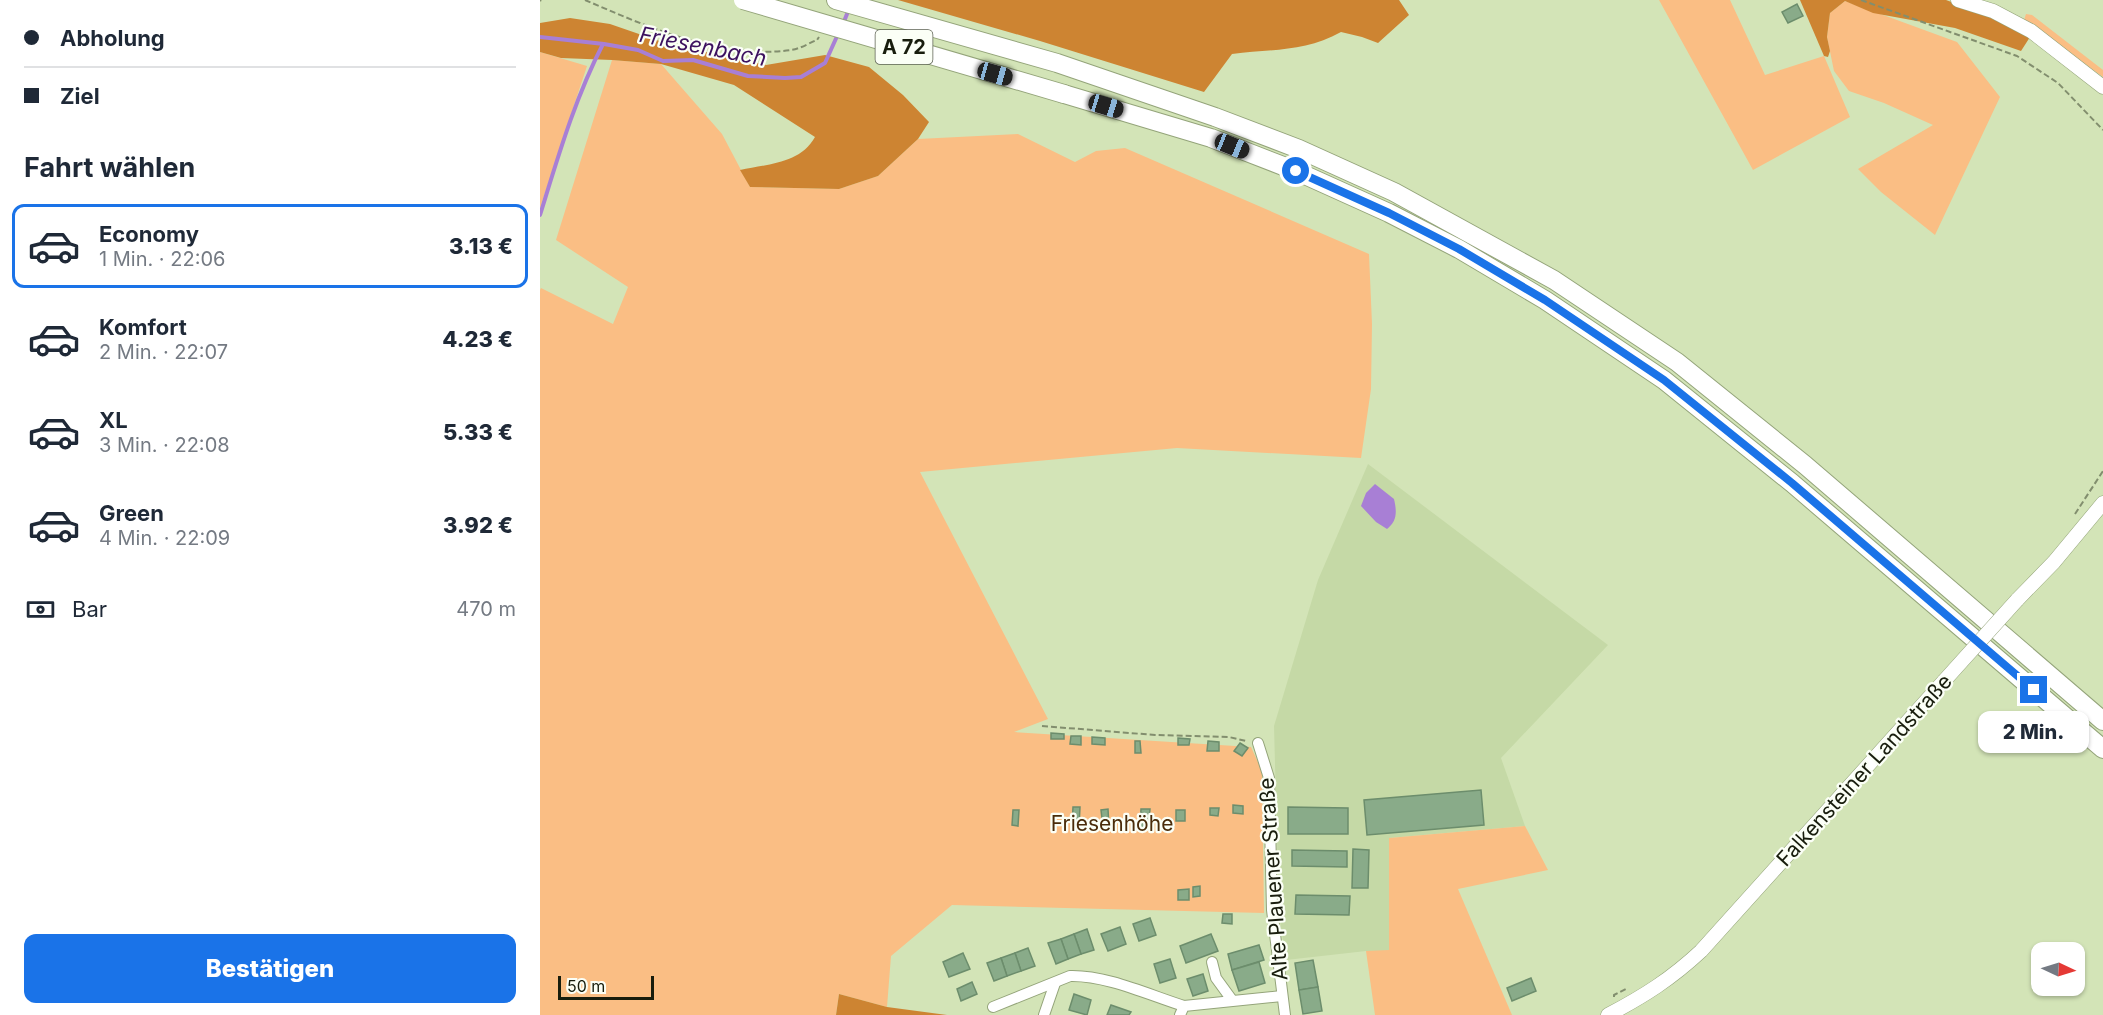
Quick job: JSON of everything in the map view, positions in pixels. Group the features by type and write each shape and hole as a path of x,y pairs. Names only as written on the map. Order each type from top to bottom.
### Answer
{"highway":[{"name":"A 72","path":"743,0 1210,138 1296,171 1389,213 1459,249 1545,300 1664,380 1765,460 2103,749"},
{"name":"A 72","path":"836,0 1057,63 1215,117 1299,149 1394,192 1554,280 1677,362 1804,465 2103,721"}],"main road":[{"path":"1958,0 1993,11 2031,31 2103,87"},
{"name":"Falkensteiner Landstraße","path":"1608,1015 1668,980 1701,951 2017,600 2054,562 2103,503"}],"street":[{"name":"Alte Plauener Straße","path":"1258,743 1269,778 1272,910 1285,1015"},
{"path":"1212,962 1216,978 1232,1000"},
{"path":"993,1007 1070,976 1082,975 1182,1011 1232,1000 1282,996"},
{"path":"1044,1015 1055,983"}],"path":[{"path":"585,0 681,38 721,47 756,51 793,50 817,40 823,30"},
{"path":"1861,0 2017,56 2058,83 2103,130"},
{"path":"1042,726 1155,735 1229,737 1258,743"}],"shaded area":[{"path":"898,0 1399,0 1409,15 1378,43 1341,32 1301,46 1232,54 1204,92"},
{"path":"1800,0 1946,0 2016,26 2030,37 2021,51 1955,28 1873,13 1845,1 1830,13 1827,37 1830,51 1828,57 1824,56"},
{"path":"570,18 610,24 668,44 766,65 825,55 869,67 903,95 929,122 918,139 878,176 839,189 750,187 740,170 792,158 809,146 815,137 734,85 661,64 561,58 540,52 540,23"},
{"path":"1368,464 1608,645 1501,758 1525,826 1389,838 1389,951 1366,951 1286,960 1279,914 1274,726 1318,580"},
{"path":"1375,484 1394,499 1395,516 1393,523 1387,529 1376,522 1361,506 1366,493"},
{"path":"839,994 887,1007 947,1015 836,1015"}],"green space":[{"path":"1659,0 1730,0 1765,75 1824,56 1850,117 1753,170"},
{"path":"1845,1 1957,42 2000,97 1935,235 1881,192 1858,169 1933,125 1884,103 1849,91 1834,71 1827,37 1830,13"},
{"path":"2026,14 2032,15 2103,70 2103,77 2024,20"},
{"path":"540,52 587,66 540,208"},
{"name":"Friesenhöhe","path":"612,60 661,64 722,134 750,187 839,189 878,176 918,139 1018,134 1075,162 1096,151 1125,148 1369,254 1372,324 1371,389 1361,458 1177,448 920,472 1048,719 1014,732 1251,747 1262,771 1264,913 952,905 891,956 887,1007 839,994 836,1015 540,1015 540,290 541,288 613,324 628,287 556,240"},
{"path":"1525,826 1548,870 1458,889 1512,1015 1375,1015 1366,951 1389,950 1389,838"}],"building":[{"path":"1797,4 1803,16 1788,23 1782,12"},
{"path":"1051,733 1064,734 1064,739 1051,739"},
{"path":"1071,736 1081,736 1081,745 1070,744"},
{"path":"1092,737 1105,738 1105,745 1092,744"},
{"path":"1178,738 1190,739 1189,745 1178,745"},
{"path":"1135,741 1140,741 1141,753 1135,753"},
{"path":"1208,741 1219,742 1219,751 1207,751"},
{"path":"1240,743 1248,748 1242,756 1234,751"},
{"path":"1481,790 1484,825 1367,835 1364,800"},
{"path":"1233,805 1243,806 1243,814 1233,813"},
{"path":"1073,807 1080,807 1079,827 1072,826"},
{"path":"1288,807 1348,808 1348,834 1288,834"},
{"path":"1210,808 1219,808 1218,816 1210,815"},
{"path":"1108,809 1109,827 1103,827 1101,810"},
{"path":"1141,809 1150,809 1146,829 1140,829"},
{"path":"1013,810 1019,810 1018,826 1012,825"},
{"path":"1176,810 1185,810 1185,821 1176,821"},
{"path":"1353,849 1369,850 1368,888 1352,888"},
{"path":"1292,850 1347,851 1347,867 1292,866"},
{"path":"1200,886 1200,896 1193,897 1193,887"},
{"path":"1189,889 1189,900 1178,900 1178,890"},
{"path":"1296,895 1350,896 1349,915 1295,914"},
{"path":"1223,914 1232,914 1232,924 1222,923"},
{"path":"1150,918 1156,935 1139,941 1133,924"},
{"path":"1120,927 1126,944 1108,951 1101,934"},
{"path":"1087,929 1094,950 1081,954 1074,934"},
{"path":"1074,934 1081,954 1068,959 1061,939"},
{"path":"1211,934 1218,951 1186,963 1180,946"},
{"path":"1061,939 1068,959 1056,964 1048,943"},
{"path":"1259,945 1264,960 1232,970 1228,954"},
{"path":"1028,948 1035,966 1021,971 1015,953"},
{"path":"963,953 970,969 949,977 943,962"},
{"path":"1015,953 1021,971 1007,976 1001,958"},
{"path":"1001,958 1007,976 994,981 987,963"},
{"path":"1170,959 1176,978 1160,983 1154,964"},
{"path":"1313,960 1318,987 1299,990 1295,963"},
{"path":"1259,962 1265,983 1239,991 1232,970"},
{"path":"1203,974 1208,991 1193,996 1187,979"},
{"path":"1531,978 1536,991 1512,1001 1507,988"},
{"path":"972,982 977,994 961,1001 957,989"},
{"path":"1318,987 1322,1011 1303,1014 1299,990"},
{"path":"1074,994 1091,1000 1087,1015 1069,1010"},
{"path":"1111,1005 1131,1012 1129,1015 1107,1015"}],"waterway":[{"name":"Friesenbach","path":"843,24 849,9"},
{"name":"Friesenbach","path":"540,37 638,50 663,61 693,60 748,76 785,78 801,77 825,63 838,34"},
{"path":"540,215 560,150 603,44"}],"route":[{"path":"1296,171 1389,213 1459,249 1545,300 1664,380 1792,483 2034,690"}]}
